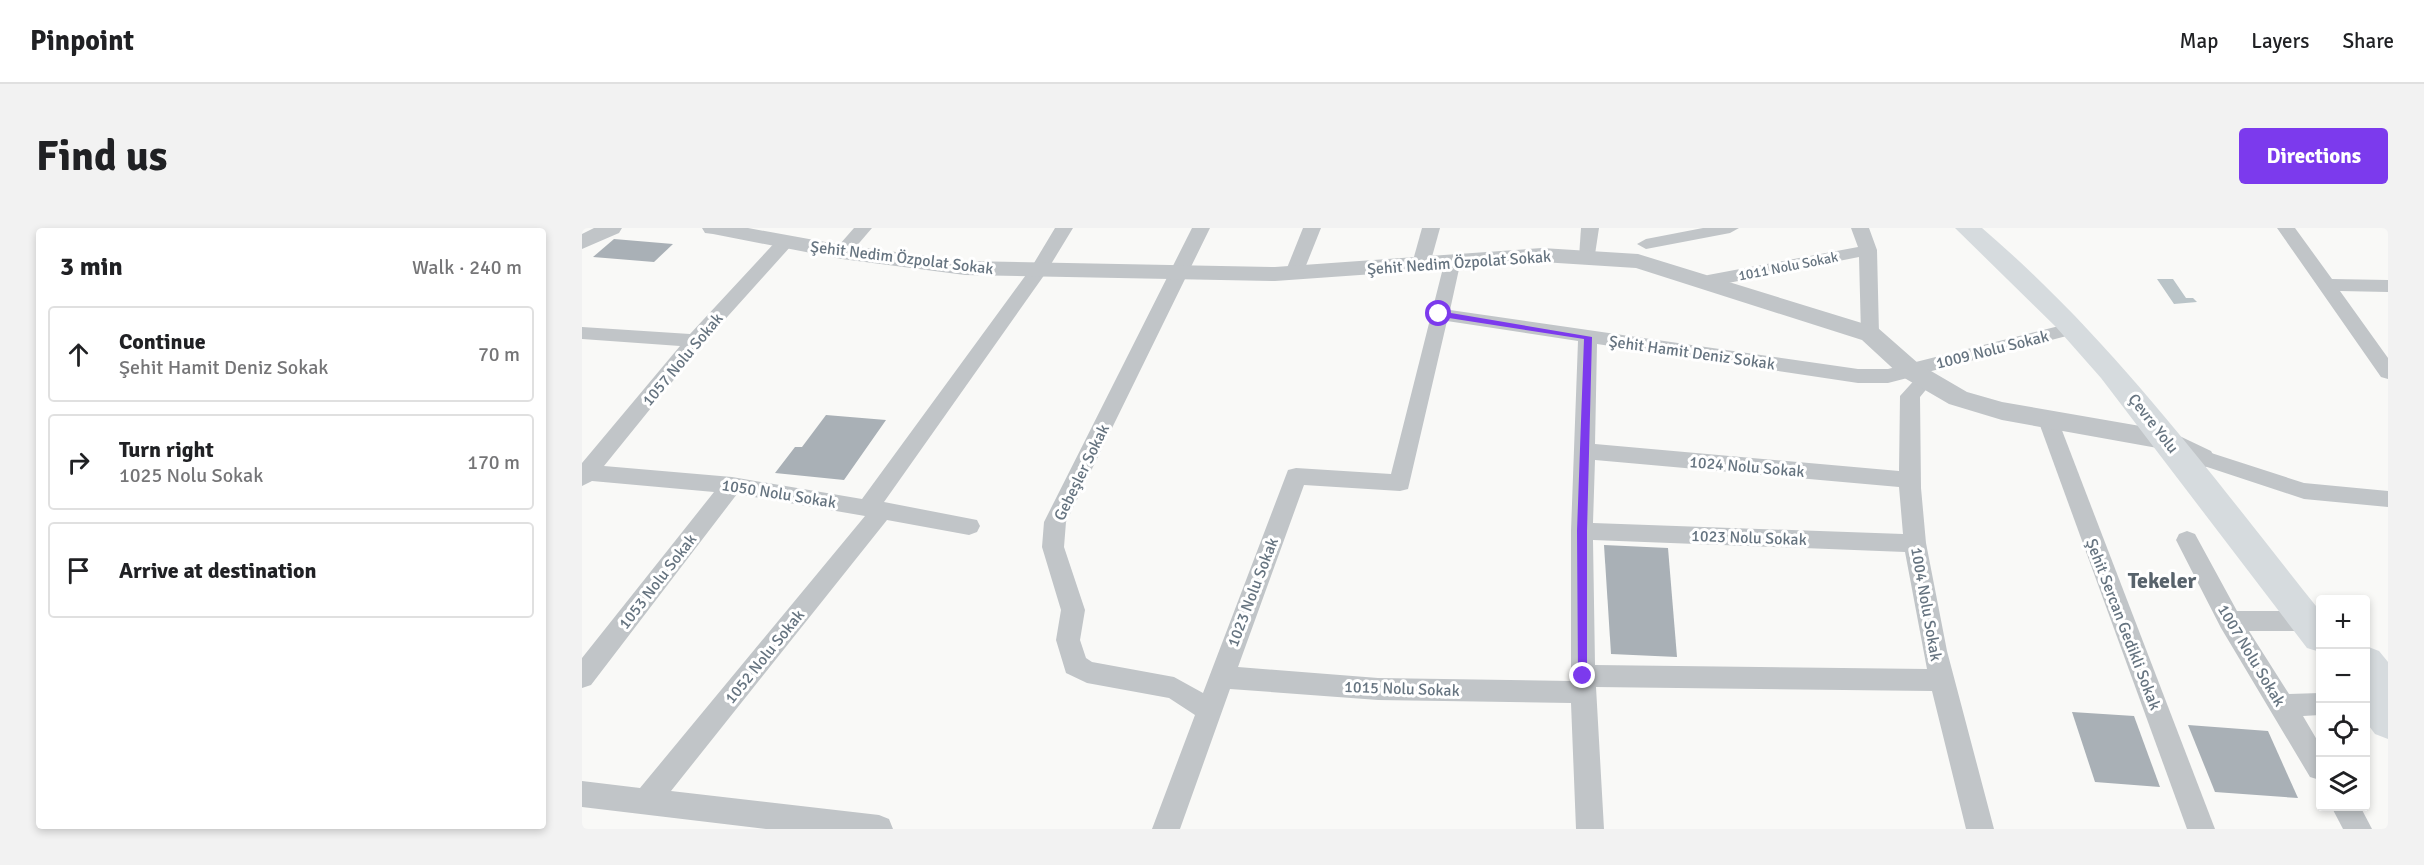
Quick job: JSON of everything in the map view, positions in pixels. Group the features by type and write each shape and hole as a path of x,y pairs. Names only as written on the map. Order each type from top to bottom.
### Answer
{"main road":[{"name":"Çevre Yolu","path":"1967,228 2032,285 2075,328 2316,621"},
{"name":"Çevre Yolu","path":"1984,228 2052,287 2092,328 2202,458 2316,621"},
{"path":"2370,678 2376,702"}],"street":[{"path":"582,242 611,228"},
{"name":"Şehit Nedim Özpolat Sokak","path":"713,228 842,252 965,268 1180,274 1294,273 1542,255 1588,257 1642,244 1708,281 1870,334 1917,375 1958,398 2002,411 2169,441 2202,458"},
{"path":"842,252 863,228"},
{"name":"1052 Nolu Sokak","path":"646,801 876,508 1039,270 1064,228"},
{"path":"1180,274 1201,228"},
{"path":"1294,273 1312,228"},
{"path":"1421,264 1431,228"},
{"path":"1588,257 1590,228"},
{"path":"1642,244 1730,228"},
{"path":"1860,228 1869,250 1870,334"},
{"path":"2286,228 2388,372"},
{"name":"1057 Nolu Sokak","path":"586,470 695,341 785,242"},
{"name":"1011 Nolu Sokak","path":"1708,281 1869,250"},
{"path":"1439,314 1452,260"},
{"name":"Gebeşler Sokak","path":"1180,274 1055,522 1053,547 1073,610 1068,640 1070,656 1075,665 1087,672 1174,688 1208,709"},
{"path":"2328,285 2388,286"},
{"name":"Şehit Hamit Deniz Sokak","path":"1439,314 1858,376 1917,375"},
{"name":"1023 Nolu Sokak","path":"1208,709 1296,476 1400,483 1439,314"},
{"name":"1009 Nolu Sokak","path":"1917,375 2075,328"},
{"path":"582,333 695,341"},
{"path":"1588,337 1582,531 1584,684 1590,829"},
{"name":"1004 Nolu Sokak","path":"1917,375 1910,396 1910,480 1915,543 1941,680 1980,829"},
{"name":"Şehit Sercan Gedikli Sokak","path":"2048,420 2201,829"},
{"name":"1024 Nolu Sokak","path":"1584,451 1910,480"},
{"path":"2202,458 2304,491 2388,499"},
{"name":"1050 Nolu Sokak","path":"586,470 732,485 876,508 969,526"},
{"name":"1053 Nolu Sokak","path":"582,677 732,485"},
{"name":"1023 Nolu Sokak","path":"1582,531 1915,543"},
{"name":"1007 Nolu Sokak","path":"2187,540 2230,621 2316,761"},
{"path":"2230,621 2316,621"},
{"name":"1015 Nolu Sokak","path":"1220,677 1378,689 1941,680"},
{"path":"2282,706 2316,704"},
{"path":"1166,829 1208,709"},
{"path":"582,794 646,801 784,823 879,829"},
{"path":"2347,811 2358,829"}],"shaded area":[{"path":"2157,279 2173,279 2186,298 2193,298 2197,302 2174,304"}],"building":[{"path":"614,239 673,244 654,262 593,257"},
{"path":"826,415 886,420 844,480 775,473 795,447 802,447"},
{"path":"1604,545 1668,548 1677,657 1611,654"},
{"path":"2072,712 2134,716 2160,787 2095,782"},
{"path":"2188,725 2268,731 2298,798 2215,792"}],"district":[{"name":"Tekeler","path":"2162,580"}],"route":[{"path":"1439,314 1588,337 1582,531 1583,676"}]}
